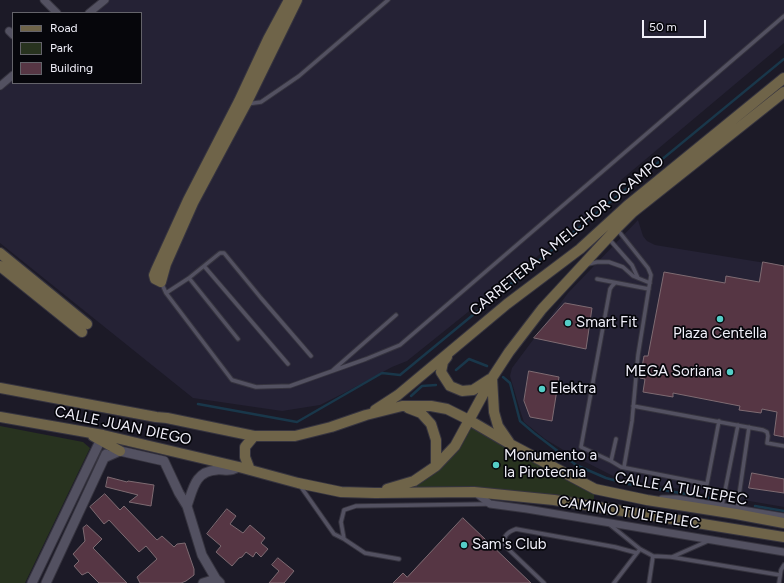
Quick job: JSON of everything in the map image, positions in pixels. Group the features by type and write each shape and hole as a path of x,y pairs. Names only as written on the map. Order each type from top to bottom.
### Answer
{"main road":[{"path":"242,103 268,39 289,0"},
{"path":"161,282 166,264 193,203 242,103 297,0"},
{"name":"CARRETERA A MELCHOR OCAMPO","path":"366,415 398,395 507,304 580,249 627,206 784,78"},
{"name":"CARRETERA A MELCHOR OCAMPO","path":"376,493 414,481 436,466 455,446 508,352 542,309 617,228 633,212 784,92"},
{"path":"0,253 84,328 0,266"},
{"path":"452,350 443,362 442,372 450,386 462,391 473,390 492,378 494,412 498,426 510,444"},
{"name":"CALLE JUAN DIEGO","path":"0,388 167,418"},
{"path":"402,406 421,413 431,424 436,440 436,466"},
{"name":"CALLE A TULTEPEC","path":"167,418 254,436 295,436 402,406 431,406 447,409 469,420 510,444 595,489 784,523"},
{"name":"CALLE JUAN DIEGO","path":"0,417 86,432 106,441 239,467"},
{"path":"250,470 245,457 245,447 254,436"},
{"path":"106,441 120,452"},
{"name":"CALLE A TULTEPEC","path":"239,467 298,483 341,492 474,492 554,500 784,537"}],"street":[{"path":"44,0 56,12"},
{"path":"90,12 105,0"},
{"path":"0,86 12,76"},
{"path":"46,583 104,458 106,441"},
{"path":"32,583 106,441"},
{"path":"104,458 120,452 164,462 186,506 202,555 218,581 204,583"},
{"path":"186,506 196,481 201,475 207,471 230,470 239,467"},
{"name":"CAMINO TULTEPLEC","path":"474,492 490,504 784,552"},
{"path":"639,498 677,499 784,517"}],"lane":[{"path":"242,103 261,102 299,76 388,0"},
{"path":"161,282 166,293 232,380 256,387 290,386 366,359 400,345 784,16"},
{"path":"617,228 648,268 651,275 638,355 633,406 624,467"},
{"path":"608,238 632,265 638,278"},
{"path":"166,293 220,253 224,253 312,356"},
{"path":"623,266 627,259"},
{"path":"583,265 597,262 609,262 623,266 633,276 650,283"},
{"path":"204,266 288,364"},
{"path":"188,278 238,339"},
{"path":"597,279 649,289"},
{"path":"614,283 610,289 581,447 621,467 707,484 719,421"},
{"path":"331,372 396,315"},
{"path":"633,406 763,430 767,432 767,443 784,446"},
{"path":"722,506 738,425"},
{"path":"737,509 749,427"},
{"path":"611,461 616,439"},
{"path":"298,483 334,534 365,553 399,559"},
{"path":"344,539 341,522 344,510 356,506 490,504"},
{"path":"608,523 640,549 653,556 780,575"},
{"path":"544,583 505,546 505,536 510,531 516,529 615,547 637,553"},
{"path":"671,558 710,540"},
{"path":"614,583 640,549"},
{"path":"649,583 653,556"},
{"path":"779,583 781,570 784,565"}],"shaded area":[{"path":"108,0 784,0 784,43 621,180 620,190 407,361 392,367 320,405 282,411 193,398 0,243 0,91 12,81 12,84 142,84 142,12 94,12"},
{"path":"638,220 643,236 647,241 655,245 784,266 784,507 617,478 570,454 545,439 524,422 510,376 512,368 568,293"}],"green space":[{"path":"469,421 595,489 593,506 455,490 377,492 434,469"},
{"path":"0,426 83,442 90,448 25,583 0,583"}],"building":[{"name":"Plaza Centella","path":"763,262 784,266 784,437 774,435 777,412 762,409 761,413 739,410 740,406 673,393 673,397 643,392 645,379 640,378 644,356 648,356 664,272 725,283 726,276 759,282"},
{"name":"Smart Fit","path":"565,303 592,308 586,349 534,338"},
{"name":"Elektra","path":"529,371 559,377 552,421 530,417 524,401"},
{"path":"752,473 784,479 784,493 749,488"},
{"path":"108,477 127,482 154,485 151,506 129,502 138,495 106,487"},
{"path":"105,494 120,510 124,506 157,540 162,536 174,547 177,544 185,543 194,569 194,575 181,583 140,583 137,577 157,559 146,546 139,552 109,520 104,524 90,507"},
{"path":"227,509 236,516 230,524 243,533 250,525 265,538 261,543 268,549 261,557 256,552 253,557 246,552 232,566 216,552 221,546 207,534"},
{"name":"Sam's Club","path":"463,518 531,583 393,583 403,573 407,577"},
{"path":"87,525 102,539 93,548 127,583 99,583 88,572 82,575 74,566 79,561 73,554 85,541 83,528"},
{"path":"278,558 294,571 284,583 269,583 279,571 272,565"}],"waterway":[{"path":"198,404 297,422 382,373 400,375 784,59"},
{"path":"456,370 469,359 487,366"},
{"path":"503,377 510,383 520,421 576,465 606,478 628,484 709,498"},
{"path":"411,396 422,386 436,385"},
{"path":"755,506 784,511"}],"place":[{"name":"Plaza Centella","path":"720,319"},
{"name":"Smart Fit","path":"568,323"},
{"name":"MEGA Soriana","path":"730,372"},
{"name":"Elektra","path":"542,389"},
{"name":"Monumento a la Pirotecnia","path":"496,465"},
{"name":"Sam's Club","path":"464,545"}]}
